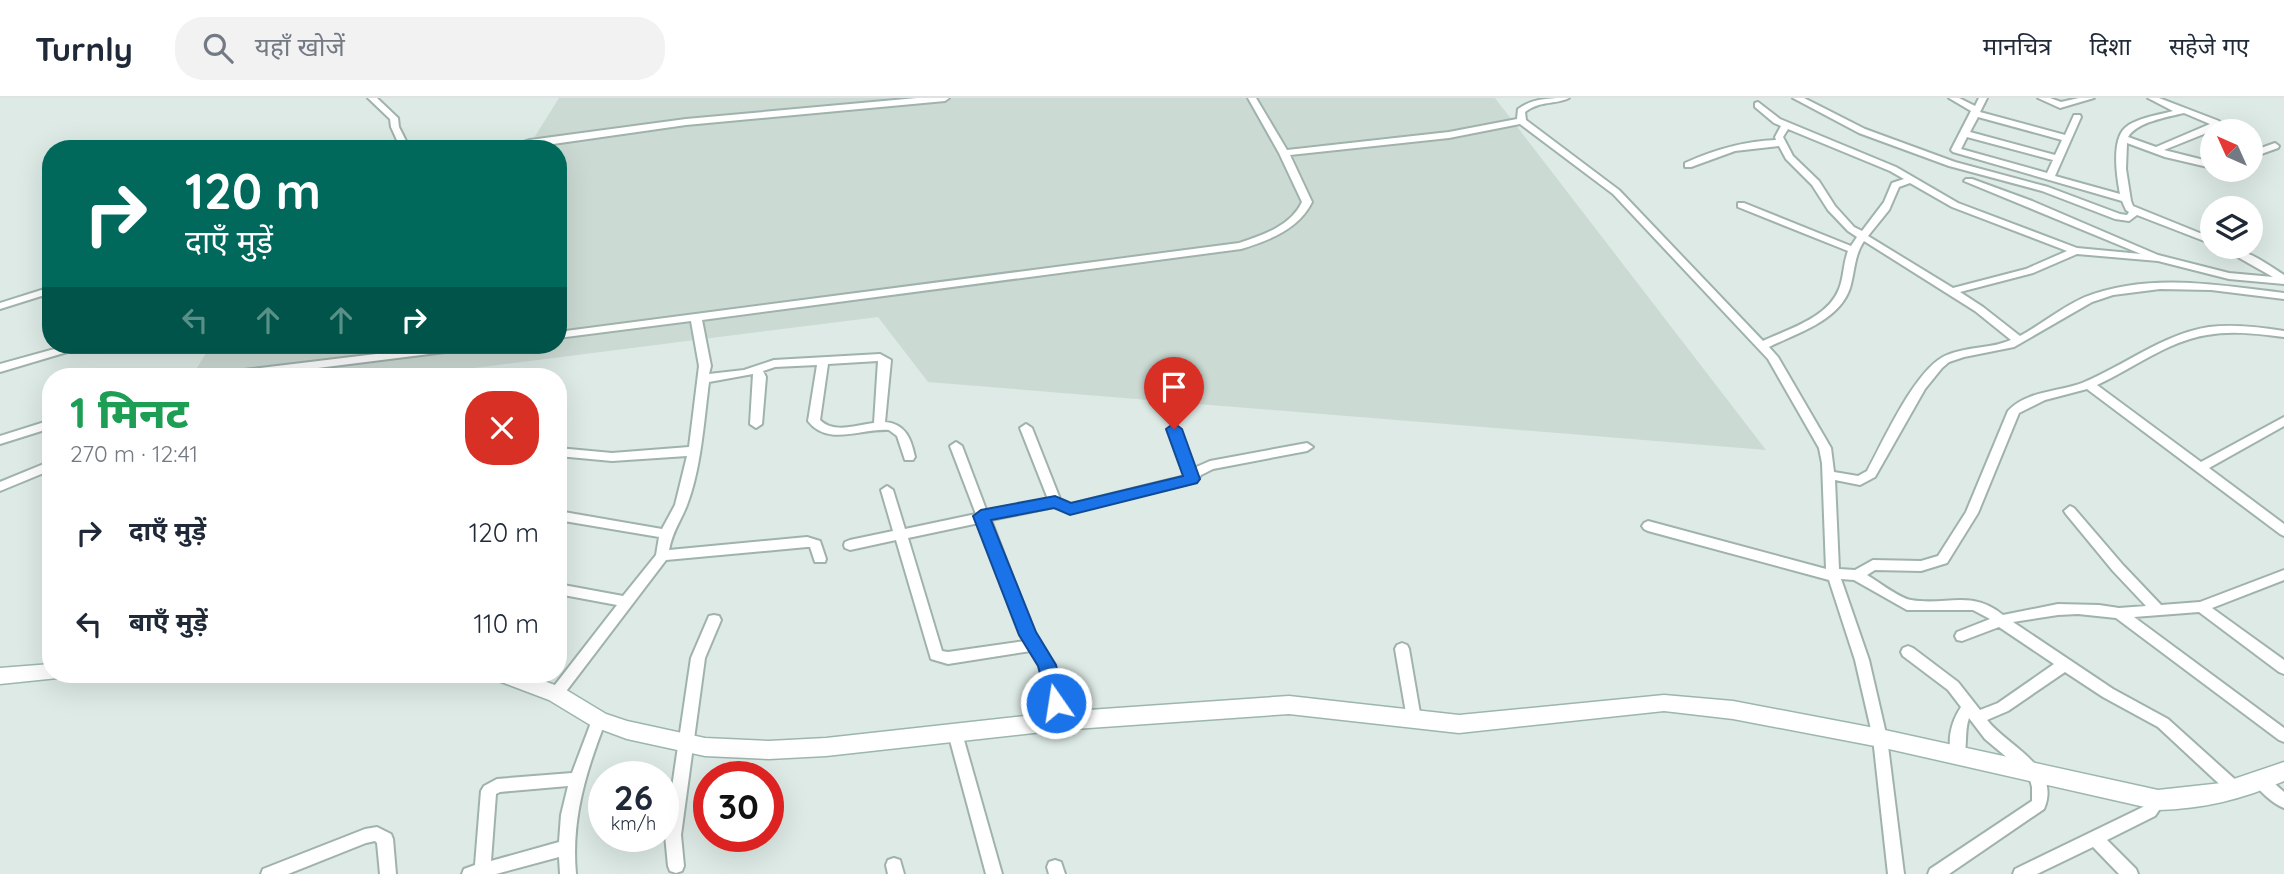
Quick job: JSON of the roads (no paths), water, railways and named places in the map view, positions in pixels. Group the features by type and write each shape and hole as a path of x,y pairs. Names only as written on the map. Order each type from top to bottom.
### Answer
{"street":[{"path":"372,98 394,118 402,140"},
{"path":"552,140 862,102 945,98"},
{"path":"567,334 1241,246 1271,233 1305,209 1307,202 1284,153 1252,98"},
{"path":"1565,98 1543,99 1526,106 1521,111 1522,121 1616,192 1762,346 1772,357 1825,448 1829,477 1833,572 1862,660 1880,738 1896,874"},
{"path":"1797,98 1852,127 1946,162 2040,187 2061,197 2124,218 2129,218 2135,211"},
{"path":"1953,98 1975,111 2067,138"},
{"path":"1983,98 1956,149 1958,151 2126,199"},
{"path":"2042,98 2060,105 2090,98"},
{"path":"2152,98 2181,111 2195,113 2216,125 2155,150"},
{"path":"1758,104 1771,117 1879,163 1955,205 2075,251 2158,258"},
{"path":"2181,111 2132,127 2125,134 2120,157 2126,199 2129,208 2200,236"},
{"path":"2050,177 2077,117"},
{"path":"1284,153 1449,135 1522,121"},
{"path":"1786,124 1780,132 1781,143 1796,166 1816,183 1831,208 1862,238 1979,310 2018,340"},
{"path":"1964,133 2059,159"},
{"path":"2124,139 2200,162"},
{"path":"1688,165 1730,148 1781,143"},
{"path":"2263,150 2275,146"},
{"path":"1762,346 1806,325 1835,304 1844,292 1853,250 1892,201 1895,185 1910,180"},
{"path":"1969,181 2029,202 2158,258 2229,276 2284,281 2250,259"},
{"path":"1741,205 1853,250"},
{"path":"1950,292 2042,269 2075,251"},
{"path":"1829,477 1860,481 1871,474 1928,377 1942,362 2010,344 2034,334 2090,299 2121,291 2173,287 2284,296"},
{"path":"0,306 42,293"},
{"path":"567,680 662,556 666,534 681,505 694,451 705,366 695,318"},
{"path":"1857,575 1873,565 1921,566 1942,560 1972,513 2014,411 2023,404 2088,384 2196,334 2221,329 2249,329 2284,334"},
{"path":"0,368 49,354"},
{"path":"292,368 404,354"},
{"path":"703,379 774,364 877,357 885,360 880,428"},
{"path":"823,361 816,424 830,432 897,429 902,433 909,457"},
{"path":"755,424 760,377 757,369"},
{"path":"2088,384 2284,531"},
{"path":"2202,467 2284,421"},
{"path":"0,440 42,427"},
{"path":"1027,428 1055,502"},
{"path":"1174,429 1192,479"},
{"path":"956,446 1028,635 1047,665 1060,721"},
{"path":"850,545 1055,502 1070,509 1192,479 1210,465 1307,447"},
{"path":"567,453 612,457 694,451"},
{"path":"0,487 42,469"},
{"path":"887,490 936,655 948,658 1035,645"},
{"path":"2070,511 2159,611"},
{"path":"567,517 666,534"},
{"path":"1648,526 1833,572 1857,575 1907,605 1974,605 1988,610 2108,693 2163,723 2234,788"},
{"path":"662,556 807,542 815,544 820,559"},
{"path":"1962,636 2029,611 2106,610 2119,613 2201,607 2284,575"},
{"path":"567,591 626,603"},
{"path":"2201,607 2284,668"},
{"path":"2119,613 2284,736"},
{"path":"676,866 673,835 698,659 714,620"},
{"path":"1402,649 1414,719"},
{"path":"1908,653 1953,686 1990,735 2035,772 2040,787 2039,804 1936,874"},
{"path":"1958,755 1959,725 1963,713 2003,707 2065,664"},
{"path":"0,676 42,673"},
{"path":"527,683 556,694 600,720 685,744 769,750 1060,721 1289,705 1459,724 1664,703 1733,710 1880,738 2158,800 2188,801 2261,781 2284,771"},
{"path":"556,694 564,683"},
{"path":"568,874 564,848 575,779 600,720"},
{"path":"956,733 993,874"},
{"path":"564,848 478,872 489,791 497,786 575,779"},
{"path":"2261,781 2284,801"},
{"path":"2021,874 2150,811 2158,800"},
{"path":"270,874 365,836 377,834 385,839 388,874"},
{"path":"2094,837 2130,874"}]}
